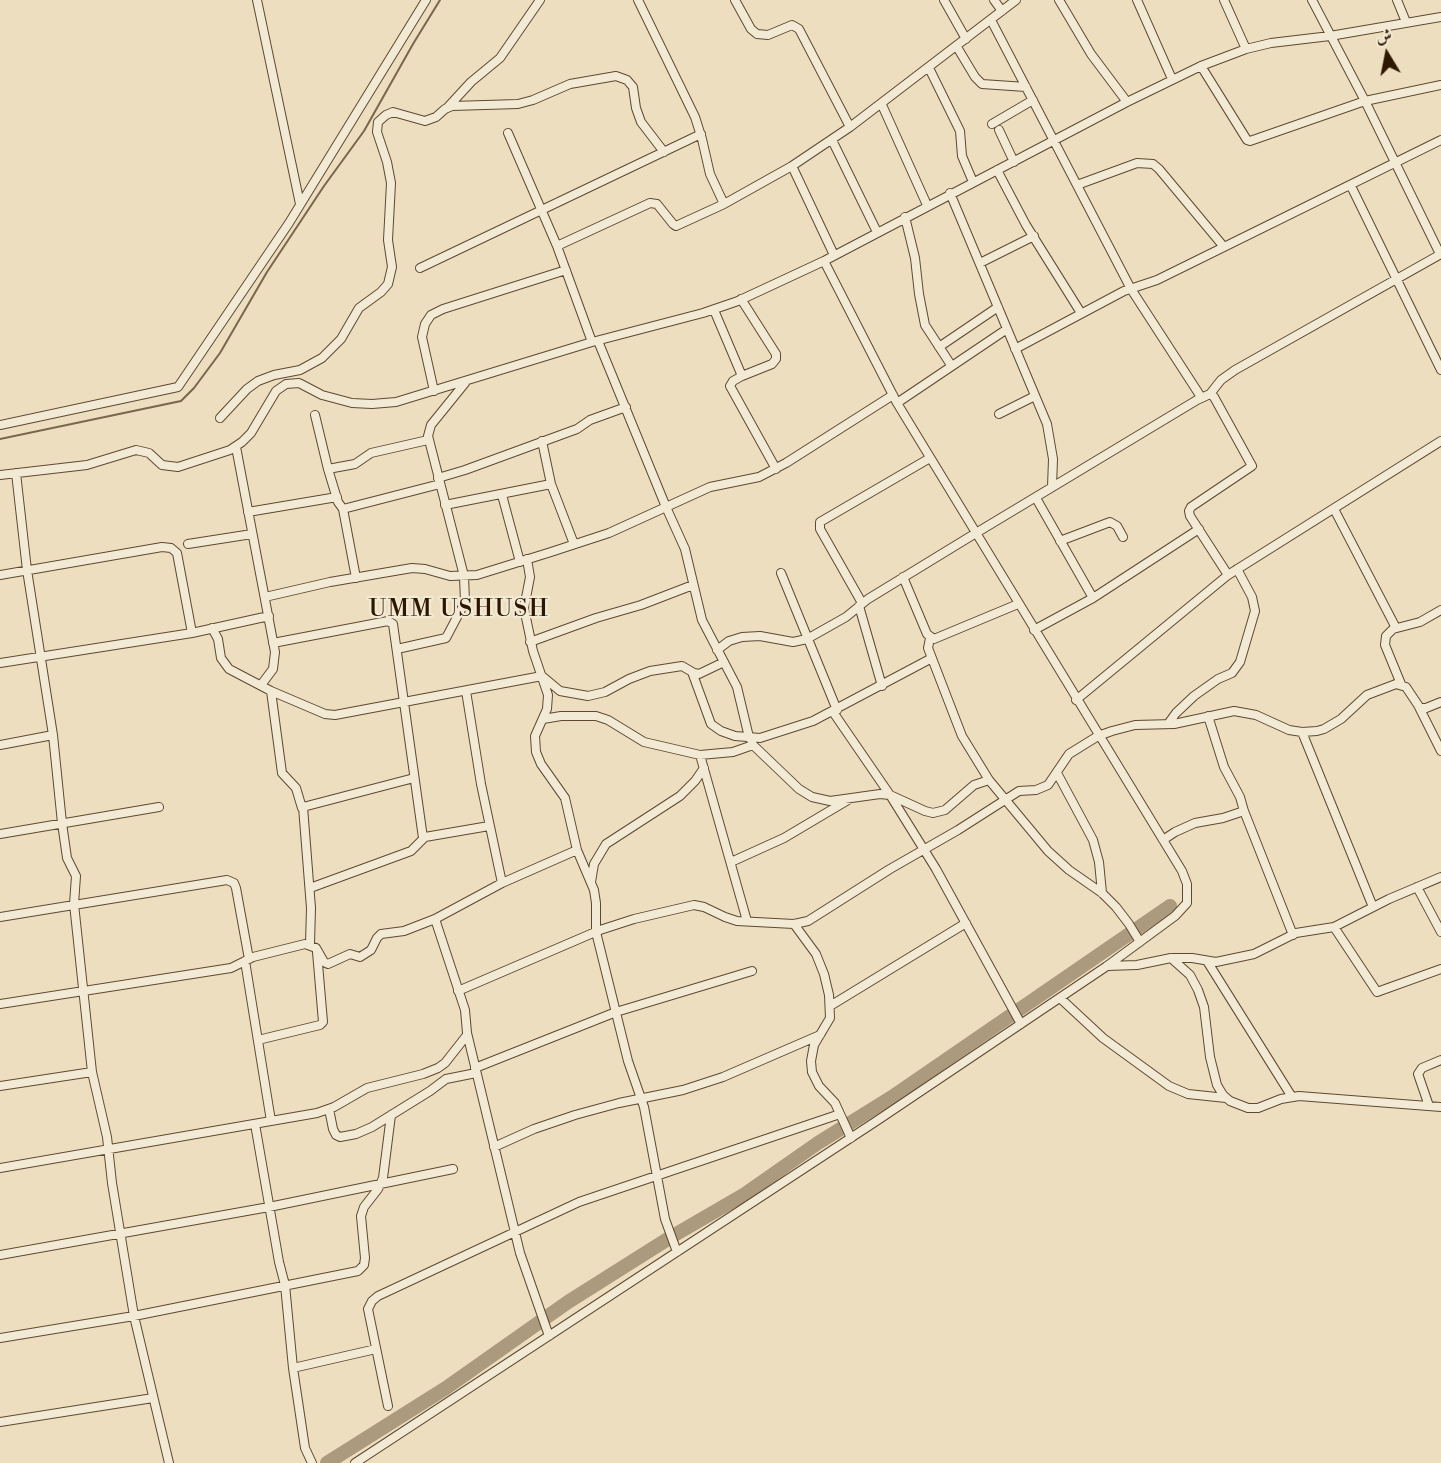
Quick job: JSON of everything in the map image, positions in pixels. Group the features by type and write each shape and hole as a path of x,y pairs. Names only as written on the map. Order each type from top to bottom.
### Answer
{"street":[{"path":"257,0 300,204"},
{"path":"0,425 178,387 300,204 426,0"},
{"path":"220,418 247,389 258,381 307,366 329,352 341,339 359,308 381,292 390,278 392,267 388,230 391,183 387,162 378,137 378,122 393,112 418,120 428,120 448,107 471,82 500,58 540,0"},
{"path":"638,0 695,117 710,174 724,204"},
{"path":"735,0 751,29 757,34 768,35 792,25 799,29 850,127"},
{"path":"944,0 966,39"},
{"path":"994,0 1002,11"},
{"path":"557,246 650,203 657,204 676,226 724,204 792,166 832,140 882,105 1016,0"},
{"path":"1059,0 1091,54 1127,102"},
{"path":"1137,0 1172,79"},
{"path":"1224,0 1246,49"},
{"path":"717,650 729,641 742,637 760,636 796,642 807,639 846,617 861,604 976,533 1210,394 1221,380 1235,370 1441,254 1312,0"},
{"path":"1397,0 1406,22"},
{"path":"0,475 87,465 136,450 149,453 162,465 178,467 236,447 251,433 279,388 293,382 331,398 362,404 396,402 595,341 714,310 824,261 927,205 1201,66 1246,49 1291,39 1330,36 1441,17"},
{"path":"991,20 1131,289 1201,398"},
{"path":"957,46 980,82 989,86 1026,87"},
{"path":"1201,66 1247,140 1250,141 1365,101 1441,85"},
{"path":"929,68 960,131 962,156 974,182"},
{"path":"448,107 518,104 582,81 612,76 620,77 633,87 641,122 664,152"},
{"path":"992,124 1033,100"},
{"path":"882,105 927,205"},
{"path":"999,130 1014,162"},
{"path":"508,133 685,549 702,620 741,699 752,741"},
{"path":"420,268 701,134"},
{"path":"832,140 877,232"},
{"path":"1016,349 1081,313 1131,289 1151,283 1441,140"},
{"path":"1077,185 1137,163 1153,164 1224,247"},
{"path":"792,166 834,255"},
{"path":"997,170 1017,208 1081,313"},
{"path":"1351,186 1441,370"},
{"path":"951,193 1050,436 1053,459 1052,488"},
{"path":"905,217 915,258 922,316 925,325 951,365"},
{"path":"980,263 1034,236"},
{"path":"355,1463 1060,998 1175,916 1186,903 1189,893 1188,884 895,399 824,261"},
{"path":"434,391 422,337 425,324 431,315 443,309 566,270"},
{"path":"741,299 776,356 772,364 741,376 732,381 730,386 776,469"},
{"path":"939,347 998,307"},
{"path":"714,310 741,376"},
{"path":"265,597 356,578 419,568 450,576 477,575 609,533 717,484 751,480 776,469 895,399 1007,329"},
{"path":"291,372 293,382"},
{"path":"397,649 443,639 448,635 452,623 465,602 464,576 428,440 428,432 465,382"},
{"path":"1210,394 1214,397 1252,466 1191,507 1190,516 1228,574"},
{"path":"999,414 1035,396"},
{"path":"343,509 439,481 577,429 590,420 626,407"},
{"path":"315,415 328,469 343,509 356,578"},
{"path":"328,469 355,464 371,453 428,440"},
{"path":"542,441 551,484 574,544"},
{"path":"1076,700 1228,574 1441,441"},
{"path":"236,447 275,652 273,669 261,685"},
{"path":"882,686 861,604 820,529 820,522 930,458"},
{"path":"16,473 27,570 53,735 67,858 76,876 74,904 92,1072 108,1150 134,1316 169,1463"},
{"path":"445,505 551,484"},
{"path":"502,495 530,577 524,608 530,642 547,690 548,701 535,736 536,752 541,764 565,798 577,850 591,884 596,903 596,932 630,1070 648,1121 665,1219 677,1252"},
{"path":"248,512 337,497"},
{"path":"1036,498 1093,598"},
{"path":"1334,509 1396,628"},
{"path":"1060,541 1107,522 1117,526 1123,537"},
{"path":"1034,630 1093,598 1199,529"},
{"path":"188,544 252,534"},
{"path":"0,575 162,547 171,548 177,553 192,633"},
{"path":"1168,724 1194,696 1218,679 1232,673 1240,662 1255,611 1252,597 1237,569"},
{"path":"781,573 835,711 924,849 1021,1024"},
{"path":"903,578 930,638 928,646 962,736 989,780 1048,851 1069,870 1101,893 1123,915 1140,942"},
{"path":"530,642 693,585"},
{"path":"930,638 934,639 1018,604"},
{"path":"1441,610 1420,622 1388,632 1385,642 1401,684 1406,687 1419,707 1441,752"},
{"path":"0,663 192,633 269,616"},
{"path":"273,643 388,621 394,626 423,838"},
{"path":"212,628 218,639 220,658 225,666 271,691 330,715 343,715 542,676"},
{"path":"543,719 561,716 596,716 608,720 644,742 700,755 733,752 752,741 813,721 835,711 932,658"},
{"path":"542,676 560,691 588,696 605,692 639,675 682,666 692,672 702,673 724,662"},
{"path":"692,672 711,723 727,734 752,741 805,793 824,800 890,795 925,811 937,812 948,807 974,784 989,780"},
{"path":"458,991 596,932 694,905 710,909 729,919 794,924 812,919 1022,790 1036,790 1051,783 1060,764 1069,754 1098,736 1135,725 1168,724 1227,712 1249,713 1282,728 1302,732 1324,729 1348,714 1367,695 1379,689 1401,684"},
{"path":"258,1040 320,1025 323,1022 313,946 302,808 296,788 282,773 271,691"},
{"path":"466,691 489,826 502,883"},
{"path":"1419,707 1426,708 1441,702"},
{"path":"1208,716 1224,767 1237,790 1293,934"},
{"path":"1302,732 1315,770 1373,907"},
{"path":"0,745 53,735"},
{"path":"700,755 747,921"},
{"path":"591,884 594,864 606,844 680,796 704,768"},
{"path":"1057,773 1093,840 1099,862 1101,893"},
{"path":"302,808 414,778"},
{"path":"730,862 784,837 851,798"},
{"path":"0,834 159,807"},
{"path":"1163,840 1195,823 1223,819 1244,812"},
{"path":"310,888 411,851 423,838 489,826"},
{"path":"313,946 328,964 350,954 360,957 370,950 381,934 404,931 435,919 502,883 577,850"},
{"path":"1107,966 1137,965 1171,958 1220,961 1254,954 1293,934 1334,927 1441,877"},
{"path":"0,917 229,881 236,888 271,1121"},
{"path":"1417,887 1441,932"},
{"path":"435,919 465,1010 467,1035 514,1231 549,1336"},
{"path":"830,1006 966,923"},
{"path":"794,924 810,945 820,964 827,984 830,1006 829,1022 812,1050 812,1072 816,1082 831,1098 851,1138"},
{"path":"1334,927 1377,992 1441,969"},
{"path":"0,1004 231,968 247,960 313,946"},
{"path":"1171,958 1190,975 1198,990 1204,1007 1210,1057 1217,1085 1226,1098"},
{"path":"1207,961 1292,1097"},
{"path":"330,1109 334,1132 340,1137 364,1131 446,1079 476,1070 616,1012 752,972"},
{"path":"1060,998 1103,1038 1169,1086 1188,1094 1226,1098 1252,1108 1264,1107 1281,1099 1292,1097 1441,1107"},
{"path":"0,1168 330,1109 367,1088 438,1068 445,1063 467,1035"},
{"path":"494,1147 534,1129 575,1115 683,1090 723,1077 820,1035"},
{"path":"1429,1106 1418,1074 1422,1068 1441,1060"},
{"path":"0,1086 92,1072"},
{"path":"388,1406 368,1309 374,1298 579,1202 840,1114"},
{"path":"0,1338 134,1316 358,1271 362,1268 365,1258 361,1216 366,1203 381,1183 391,1115"},
{"path":"255,1124 285,1285 293,1368 305,1448 312,1463"},
{"path":"0,1255 269,1207 453,1169"},
{"path":"293,1368 376,1349"},
{"path":"0,1422 153,1398"}],"waterway":[{"path":"0,439 181,401 194,388 220,353 267,272 364,131 440,0"},
{"path":"327,1463 446,1388 568,1302 671,1237 745,1194 818,1143 892,1097 1170,906"}],"district":[{"name":"UMM USHUSH","path":"459,610"}]}
